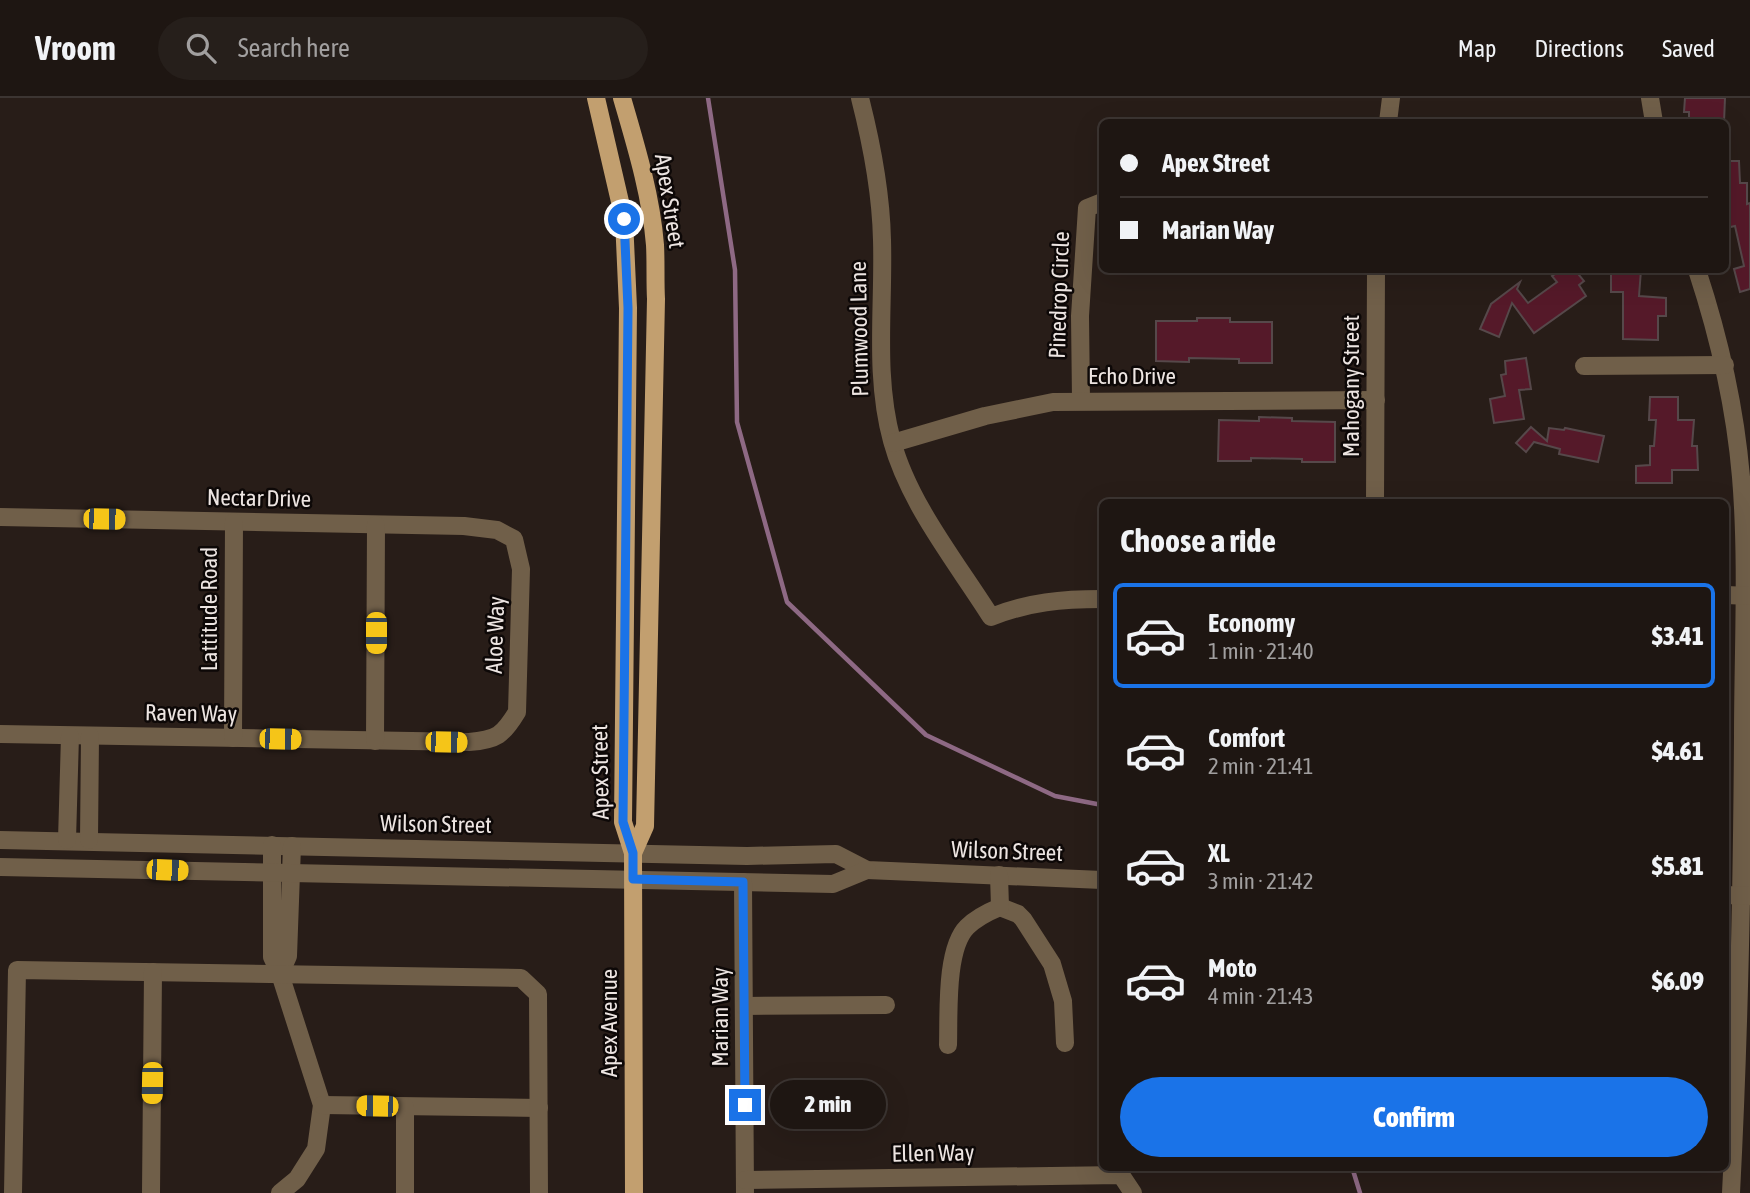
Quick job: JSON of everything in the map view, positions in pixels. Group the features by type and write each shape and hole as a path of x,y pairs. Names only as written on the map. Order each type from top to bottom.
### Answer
{"main road":[{"name":"Apex Street","path":"596,98 617,184 626,246 628,308 623,822 633,853"},
{"name":"Apex Street","path":"622,98 640,159 650,207 655,245 656,286 645,826 633,853"},
{"name":"Apex Avenue","path":"633,853 634,1193"}],"street":[{"name":"Plumwood Lane","path":"860,98 872,151 880,210 881,380 893,443 909,486 991,617 1043,602 1099,599"},
{"path":"1388,119 1391,98"},
{"path":"1650,98 1654,119"},
{"name":"Pinedrop Circle","path":"1081,400 1080,325 1087,208 1099,203"},
{"name":"Mahogany Street","path":"1375,499 1376,273"},
{"path":"1698,273 1725,365 1741,477 1747,596 1740,710 1739,896 1732,1029 1731,1193"},
{"path":"1584,366 1725,365"},
{"name":"Echo Drive","path":"893,443 1026,406 1081,400 1376,400"},
{"name":"Nectar Drive","path":"0,517 464,526 497,530 514,538"},
{"name":"Lattitude Road","path":"233,738 234,522"},
{"path":"375,741 376,524"},
{"name":"Aloe Way","path":"505,731 517,712 522,569 514,538"},
{"path":"1729,595 1747,596"},
{"name":"Raven Way","path":"0,734 469,742 488,740 505,731"},
{"path":"67,840 70,736"},
{"path":"89,841 90,736"},
{"name":"Wilson Street","path":"0,840 747,856 836,854 867,870"},
{"path":"272,845 282,874"},
{"path":"280,1193 297,1179 316,1149 322,1105 280,974 272,957 282,874 292,845"},
{"name":"Wilson Street","path":"0,867 833,884 867,870 1099,880"},
{"path":"999,875 1000,907"},
{"name":"Marian Way","path":"743,882 745,1186"},
{"path":"948,1045 949,990 955,952 965,929 986,913 1000,907 1018,914 1023,919 1052,964 1063,1001 1065,1043"},
{"path":"13,1193 17,970 521,978 538,994 539,1193"},
{"path":"151,1193 153,972"},
{"path":"744,1006 886,1005"},
{"path":"322,1105 539,1108"},
{"path":"405,1107 405,1193"},
{"name":"Ellen Way","path":"745,1186 1121,1175 1133,1193"}],"building":[{"path":"1685,98 1725,98 1724,119 1689,119 1689,112 1684,112"},
{"path":"1729,161 1739,161 1740,183 1747,183 1747,204 1750,203 1750,289 1740,292 1734,269 1744,266 1735,226 1729,227"},
{"path":"1557,273 1577,273 1584,281 1579,285 1586,296 1534,333 1512,303 1499,337 1480,329 1491,304 1520,282 1517,289 1528,303 1557,282 1552,276"},
{"path":"1611,273 1641,273 1639,296 1666,298 1666,316 1658,316 1658,340 1623,339 1623,292 1611,292"},
{"path":"1197,318 1230,318 1230,322 1272,322 1272,363 1189,358 1189,362 1156,361 1156,321 1197,321"},
{"path":"1526,358 1531,389 1519,390 1524,419 1494,423 1490,399 1505,396 1501,375 1506,374 1505,361"},
{"path":"1650,397 1678,397 1678,420 1694,420 1692,446 1697,446 1698,470 1672,470 1672,483 1636,483 1636,466 1650,465 1650,446 1654,446 1656,420 1649,420"},
{"path":"1259,417 1335,422 1335,462 1251,458 1251,461 1218,461 1219,420 1259,421"},
{"path":"1531,427 1547,441 1549,428 1565,428 1604,436 1598,462 1559,454 1560,449 1534,442 1526,452 1516,443"}],"waterway":[{"path":"708,98 735,270 737,422 787,602 926,735 1055,796 1099,804"},
{"path":"1353,1171 1360,1193"}],"route":[{"path":"624,219 628,308 623,822 633,853 633,879 743,882 745,1105"}]}
